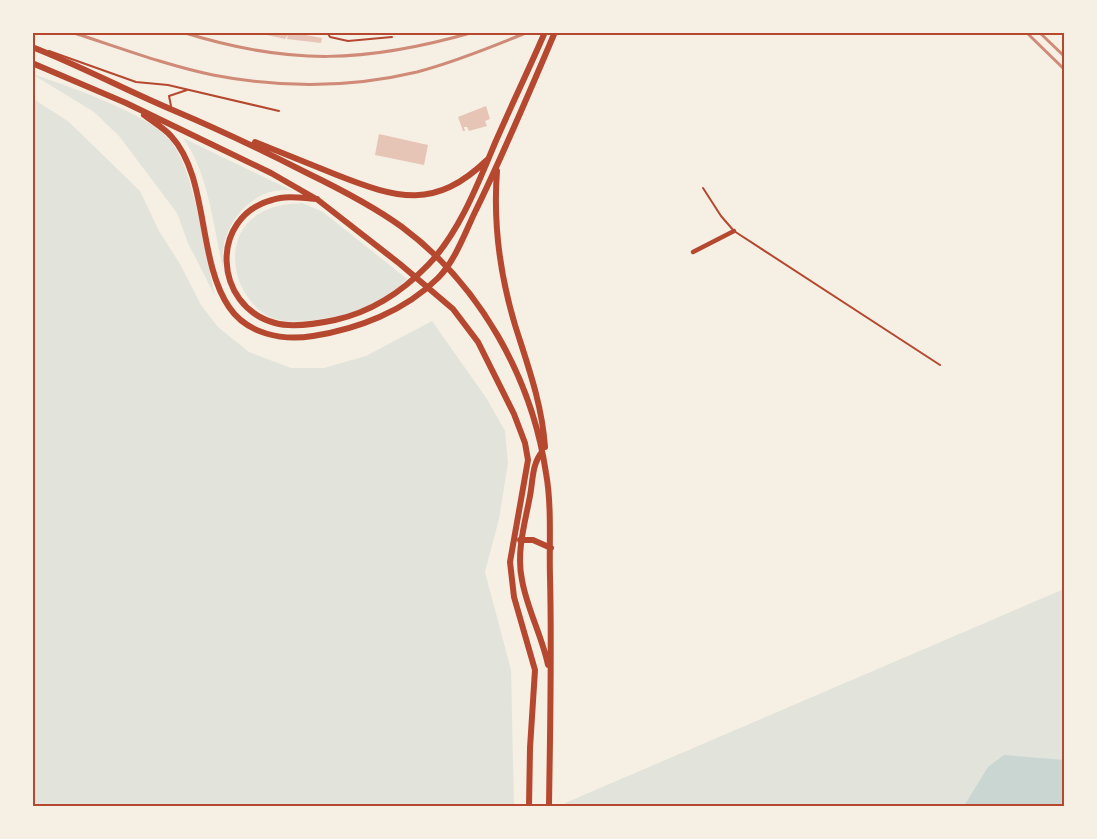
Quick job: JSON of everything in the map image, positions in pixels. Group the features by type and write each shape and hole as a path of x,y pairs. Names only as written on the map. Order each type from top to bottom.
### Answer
{"main road":[{"path":"318,200 284,198 264,202 240,220 230,238 226,265 231,286 244,305 261,318 286,325 326,322 359,314 401,290 428,265 444,247 473,194 545,32"},
{"path":"126,103 170,134 181,150 194,187 214,273 228,306 243,322 260,331 278,337 297,338 341,331 368,322 422,292 440,277 454,254 498,166 555,32"},
{"path":"32,46 174,111 384,193 405,196 441,191 457,184 473,173 490,157"},
{"path":"32,63 126,103 271,173 318,200 400,264 453,309 478,342 492,366 525,443 528,460 512,549 511,586 535,670 530,748 529,806"},
{"path":"198,120 337,188 378,211 421,243 462,284 484,314 511,361 529,401 547,476"},
{"path":"498,166 495,206 500,256 515,324 539,406 547,476 551,548 549,806"},
{"path":"542,452 535,463 521,538 522,582 545,650 550,694"},
{"path":"512,549 521,538"},
{"path":"521,538 542,543 551,548"}],"street":[{"path":"694,252 714,239 734,231"}],"lane":[{"path":"328,32 330,37 340,40 392,37"},
{"path":"32,46 79,60 136,82 190,90 279,111"},
{"path":"174,111 170,104 170,96 190,90"},
{"path":"703,188 721,216 734,231 940,365"}],"shaded area":[{"path":"32,74 65,85 125,110 158,129 169,139 186,171 192,191 215,296 188,243 177,213 119,136 94,112"},
{"path":"32,98 69,122 140,191 159,231 180,264 201,305 218,327 249,352 291,368 324,368 366,356 432,321 487,399 505,431 508,463 499,519 485,572 511,670 514,806 33,806"},
{"path":"183,138 293,191 282,190 261,196 252,201 236,217 226,237 223,249 223,268 204,184 192,152"},
{"path":"302,203 323,212 407,279 391,293 373,304 343,315 292,322 268,316 255,306 239,280 235,264 236,249 240,235 249,222 262,212 277,206"},
{"path":"1064,589 1064,806 565,806 565,803"},
{"path":"1004,755 1064,760 1064,803 1059,806 964,806 988,767"}],"building":[{"path":"267,32 289,32 322,38 321,43 287,39 288,35 285,39 267,35"},
{"path":"486,106 490,119 485,121 487,126 469,131 467,127 464,127 465,131 463,131 458,117"},
{"path":"379,134 428,145 424,165 375,155"}],"railway":[{"path":"71,32 195,71 238,79 289,84 366,81 417,72 487,49 528,32"},
{"path":"182,32 258,51 328,56 363,55 398,50 474,32"},
{"path":"1026,32 1064,69"},
{"path":"1039,32 1064,56"}]}
